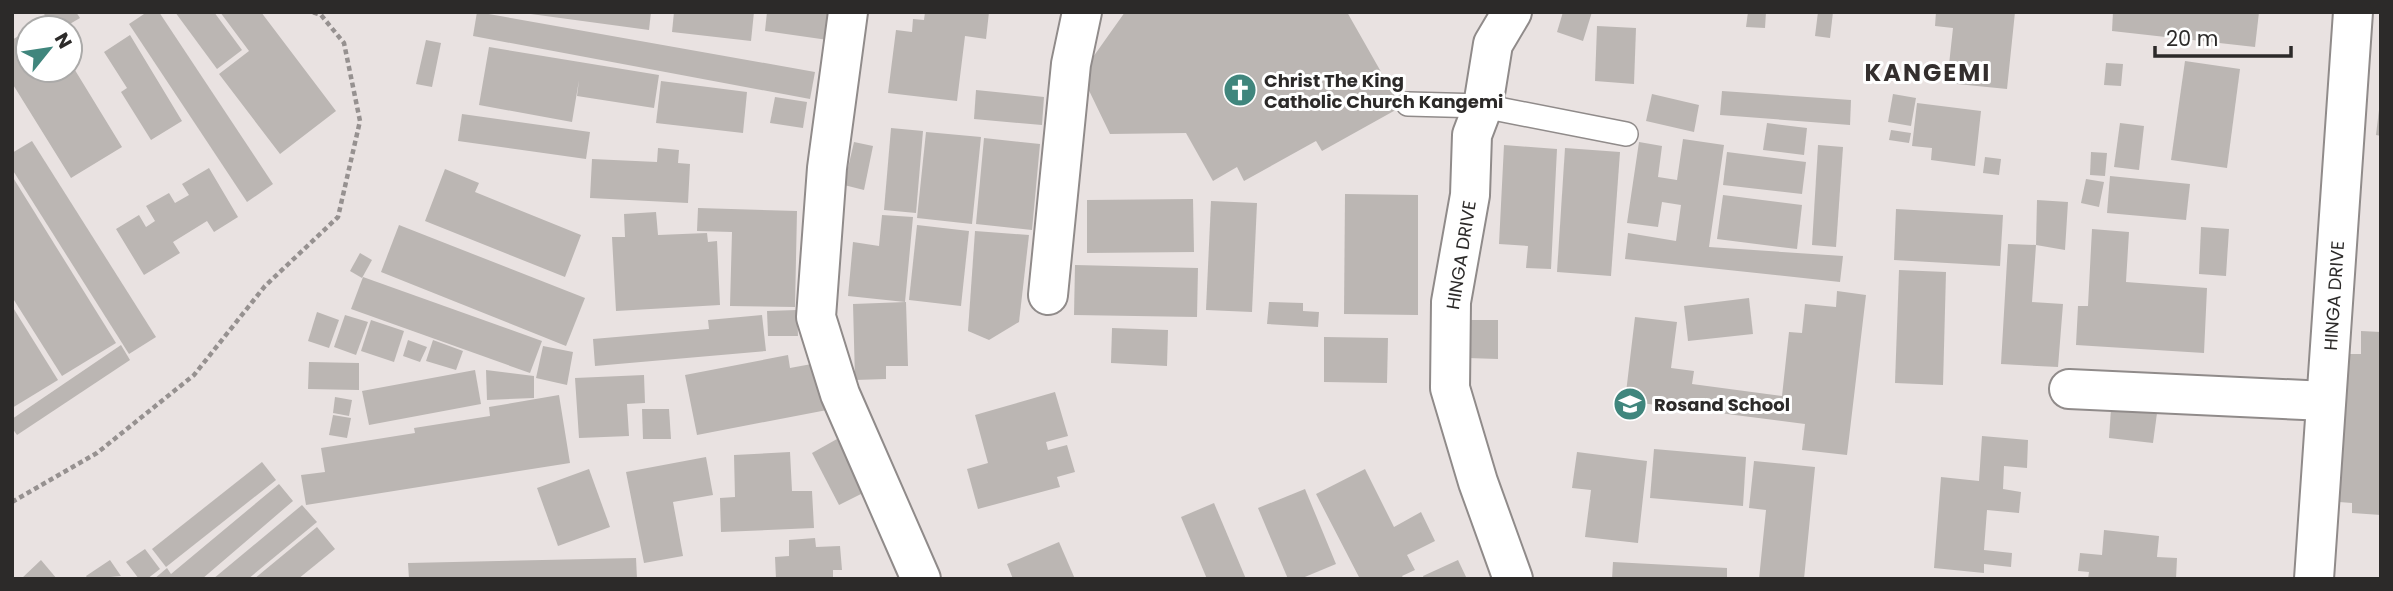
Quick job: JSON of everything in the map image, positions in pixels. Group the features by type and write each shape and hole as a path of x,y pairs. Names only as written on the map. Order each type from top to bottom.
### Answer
{"street":[{"path":"848,12 827,168 816,317 840,394 917,577"},
{"path":"1048,295 1071,64 1082,12"},
{"name":"HINGA DRIVE","path":"1511,12 1493,44 1483,106 1472,135 1470,195 1451,302 1450,388 1478,482 1513,579"},
{"name":"HINGA DRIVE","path":"2314,579 2353,12"},
{"path":"2068,389 2326,401"}],"lane":[{"path":"1408,104 1483,106 1626,134"}],"path":[{"path":"12,502 97,453 194,375 265,286 338,217 360,121 344,43 321,15 312,12"}],"building":[{"path":"43,12 77,14 44,14"},
{"path":"147,12 159,12 273,184 247,202 129,24"},
{"path":"175,12 214,12 242,50 217,69"},
{"path":"220,12 261,12 336,111 280,154 219,74 249,51"},
{"path":"477,12 815,72 810,99 473,36"},
{"path":"516,12 651,12 649,30"},
{"path":"674,12 754,12 751,41 672,32"},
{"path":"767,12 832,12 828,40 765,31"},
{"path":"925,12 989,12 986,39 965,36 957,101 888,93 896,30 912,32 913,19 924,20"},
{"name":"Christ The King Catholic Church Kangemi","path":"1125,12 1347,12 1401,107 1322,151 1316,141 1244,181 1237,167 1213,181 1186,133 1110,134 1081,74"},
{"path":"1563,12 1592,12 1583,41 1557,32"},
{"path":"1748,12 1766,12 1765,28 1746,27"},
{"path":"1818,12 1833,12 1830,38 1815,36"},
{"path":"1936,12 2015,12 2007,89 1947,83 1953,28 1935,26"},
{"path":"2113,12 2259,12 2255,47 2112,31"},
{"path":"1597,26 1636,28 1634,84 1595,81"},
{"path":"130,35 182,121 151,140 121,92 127,88 104,52"},
{"path":"14,39 14,84 83,84 122,147 71,178 12,83"},
{"path":"426,40 441,43 432,87 416,84"},
{"path":"489,47 659,75 654,108 577,96 579,80 572,122 479,105"},
{"path":"2185,61 2240,69 2227,168 2171,160"},
{"path":"2106,63 2123,64 2121,86 2104,85"},
{"path":"661,81 747,92 743,133 656,123"},
{"path":"976,90 1044,97 1042,125 974,119"},
{"path":"1722,91 1851,100 1850,125 1720,115"},
{"path":"1652,94 1699,105 1694,132 1646,121"},
{"path":"1893,94 1916,98 1911,126 1888,122"},
{"path":"775,97 807,102 803,128 770,123"},
{"path":"1917,103 1981,111 1975,166 1931,160 1932,148 1912,146"},
{"path":"2381,110 2381,136 2376,135"},
{"path":"462,114 590,132 586,159 458,141"},
{"path":"1767,123 1807,128 1804,155 1763,150"},
{"path":"2120,123 2144,126 2139,170 2114,167"},
{"path":"891,128 923,131 916,213 884,210"},
{"path":"1891,130 1911,133 1909,143 1889,140"},
{"path":"926,132 981,137 972,224 917,218"},
{"path":"984,138 1040,144 1032,230 976,224"},
{"path":"1683,139 1724,145 1709,247 1843,256 1840,282 1625,259 1628,233 1676,241 1681,205 1662,202 1658,227 1627,223 1639,142 1662,146 1658,177 1677,180"},
{"path":"32,141 156,337 129,354 12,169 12,153"},
{"path":"854,142 873,146 864,190 844,185"},
{"path":"1504,145 1557,149 1551,269 1526,268 1528,246 1499,244"},
{"path":"1818,145 1843,147 1836,247 1812,245"},
{"path":"658,148 679,150 678,163 690,164 688,203 590,198 592,159 657,162"},
{"path":"1565,148 1620,152 1611,276 1557,272"},
{"path":"1727,152 1806,162 1802,194 1723,185"},
{"path":"2091,152 2107,153 2105,176 2090,175"},
{"path":"1985,157 2001,159 1999,175 1983,173"},
{"path":"209,168 238,217 214,232 207,221 173,242 180,253 144,275 116,229 139,215 146,227 155,221 146,206 169,193 175,203 189,195 182,184"},
{"path":"445,169 479,183 475,192 581,235 565,277 425,221"},
{"path":"12,176 116,343 62,376 12,297"},
{"path":"2110,176 2190,184 2186,220 2107,213"},
{"path":"2086,179 2104,182 2099,207 2081,203"},
{"path":"1345,194 1418,195 1418,315 1344,314"},
{"path":"1723,195 1802,205 1797,249 1717,239"},
{"path":"1193,199 1194,252 1087,253 1087,200"},
{"path":"2037,200 2068,202 2065,250 2036,245"},
{"path":"1211,201 1257,203 1252,312 1206,310"},
{"path":"698,208 797,211 795,307 730,306 732,232 697,231"},
{"path":"1896,209 2003,215 2000,266 1894,260"},
{"path":"656,212 658,235 707,233 708,242 717,241 720,305 616,311 612,237 625,237 624,214"},
{"path":"882,215 913,217 905,302 848,296 853,242 879,246"},
{"path":"399,225 585,298 566,346 381,272"},
{"path":"917,225 969,231 961,306 909,300"},
{"path":"2201,227 2229,229 2226,276 2199,274"},
{"path":"2092,229 2129,232 2126,282 2207,288 2204,353 2076,345 2078,306 2088,306"},
{"path":"975,231 1029,235 1019,322 989,340 968,331"},
{"path":"2008,244 2036,245 2032,302 2063,304 2058,367 2001,364"},
{"path":"360,253 372,260 362,278 350,271"},
{"path":"1075,265 1198,268 1197,317 1074,315"},
{"path":"1899,270 1946,272 1943,385 1895,383"},
{"path":"363,277 542,341 530,373 351,309"},
{"path":"1837,291 1866,295 1847,455 1802,450 1805,424 1625,401 1635,317 1677,322 1671,368 1694,371 1692,384 1782,396 1789,332 1802,333 1805,304 1836,307"},
{"path":"1749,298 1753,334 1688,341 1684,306"},
{"path":"906,302 908,366 886,366 886,379 855,380 853,304"},
{"path":"1269,302 1303,303 1303,311 1319,312 1318,327 1267,324"},
{"path":"12,306 58,380 12,408"},
{"path":"797,310 798,336 768,336 767,311"},
{"path":"317,312 339,320 329,348 308,341"},
{"path":"345,315 368,322 356,355 334,347"},
{"path":"762,315 766,351 595,366 593,339 709,329 708,320"},
{"path":"371,320 404,331 394,362 361,351"},
{"path":"1467,320 1498,320 1498,359 1467,358"},
{"path":"1112,328 1168,330 1167,366 1111,363"},
{"path":"2361,331 2381,332 2381,515 2352,513 2352,503 2339,502 2345,354 2361,354"},
{"path":"1324,337 1388,338 1387,383 1324,382"},
{"path":"408,340 427,347 420,362 403,356"},
{"path":"433,340 463,351 456,370 426,361"},
{"path":"121,345 130,360 17,435 12,428 12,419"},
{"path":"543,346 573,352 567,385 536,378"},
{"path":"788,355 790,368 817,363 827,410 697,435 685,375"},
{"path":"309,362 359,363 359,390 308,389"},
{"path":"475,370 481,404 369,425 362,391"},
{"path":"486,370 534,376 534,398 487,400"},
{"path":"644,375 645,403 627,404 629,436 579,438 575,378"},
{"path":"1055,392 1068,436 1046,442 1048,450 1067,445 1075,472 1057,477 1060,487 978,509 967,469 988,463 975,415"},
{"path":"559,395 570,463 306,505 301,475 325,472 321,448 415,433 414,428 490,416 489,407"},
{"path":"335,397 352,400 349,416 333,413"},
{"path":"642,409 669,409 671,439 643,439"},
{"path":"2111,409 2157,413 2153,443 2109,438"},
{"path":"333,415 351,418 347,438 329,435"},
{"path":"1982,436 2028,440 2027,468 2004,466 2003,489 2021,492 2019,513 1987,510 1984,550 2012,553 2011,567 1984,564 1984,573 1934,568 1941,477 1979,481"},
{"path":"837,439 865,492 839,505 812,453"},
{"path":"1654,449 1746,457 1743,506 1650,498"},
{"path":"790,452 792,491 812,491 814,528 721,532 720,498 735,497 734,455"},
{"path":"1577,452 1647,461 1638,543 1585,537 1591,490 1572,488"},
{"path":"706,457 713,495 673,502 683,556 644,563 626,472"},
{"path":"1754,461 1815,467 1804,579 1759,579 1766,510 1749,508"},
{"path":"262,462 276,480 166,567 152,549"},
{"path":"589,469 610,527 558,546 537,488"},
{"path":"1365,469 1394,527 1421,512 1435,541 1407,555 1415,570 1402,576 1404,579 1360,579 1316,494"},
{"path":"279,484 293,501 202,579 154,579 167,568 171,574"},
{"path":"1305,489 1336,564 1300,579 1288,579 1258,508"},
{"path":"1214,503 1246,579 1207,579 1181,517"},
{"path":"302,505 317,522 248,579 213,579"},
{"path":"317,527 335,549 298,579 254,579"},
{"path":"2104,530 2159,536 2157,557 2177,558 2176,579 2088,579 2089,572 2078,571 2080,553 2102,555"},
{"path":"815,538 816,547 840,546 842,570 833,570 833,579 776,579 775,557 789,556 789,540"},
{"path":"1059,542 1075,579 1013,579 1007,564"},
{"path":"145,549 160,569 147,579 139,579 126,562"},
{"path":"636,558 637,579 409,579 408,563"},
{"path":"41,560 57,579 21,579"},
{"path":"110,560 121,576 88,579 86,576"},
{"path":"1458,560 1467,579 1424,579 1423,576"},
{"path":"1613,562 1727,568 1727,579 1612,579"}],"place":[{"name":"Christ The King Catholic Church Kangemi","path":"1240,90"},
{"name":"Rosand School","path":"1630,404"}],"district":[{"name":"KANGEMI","path":"1928,72"}]}
